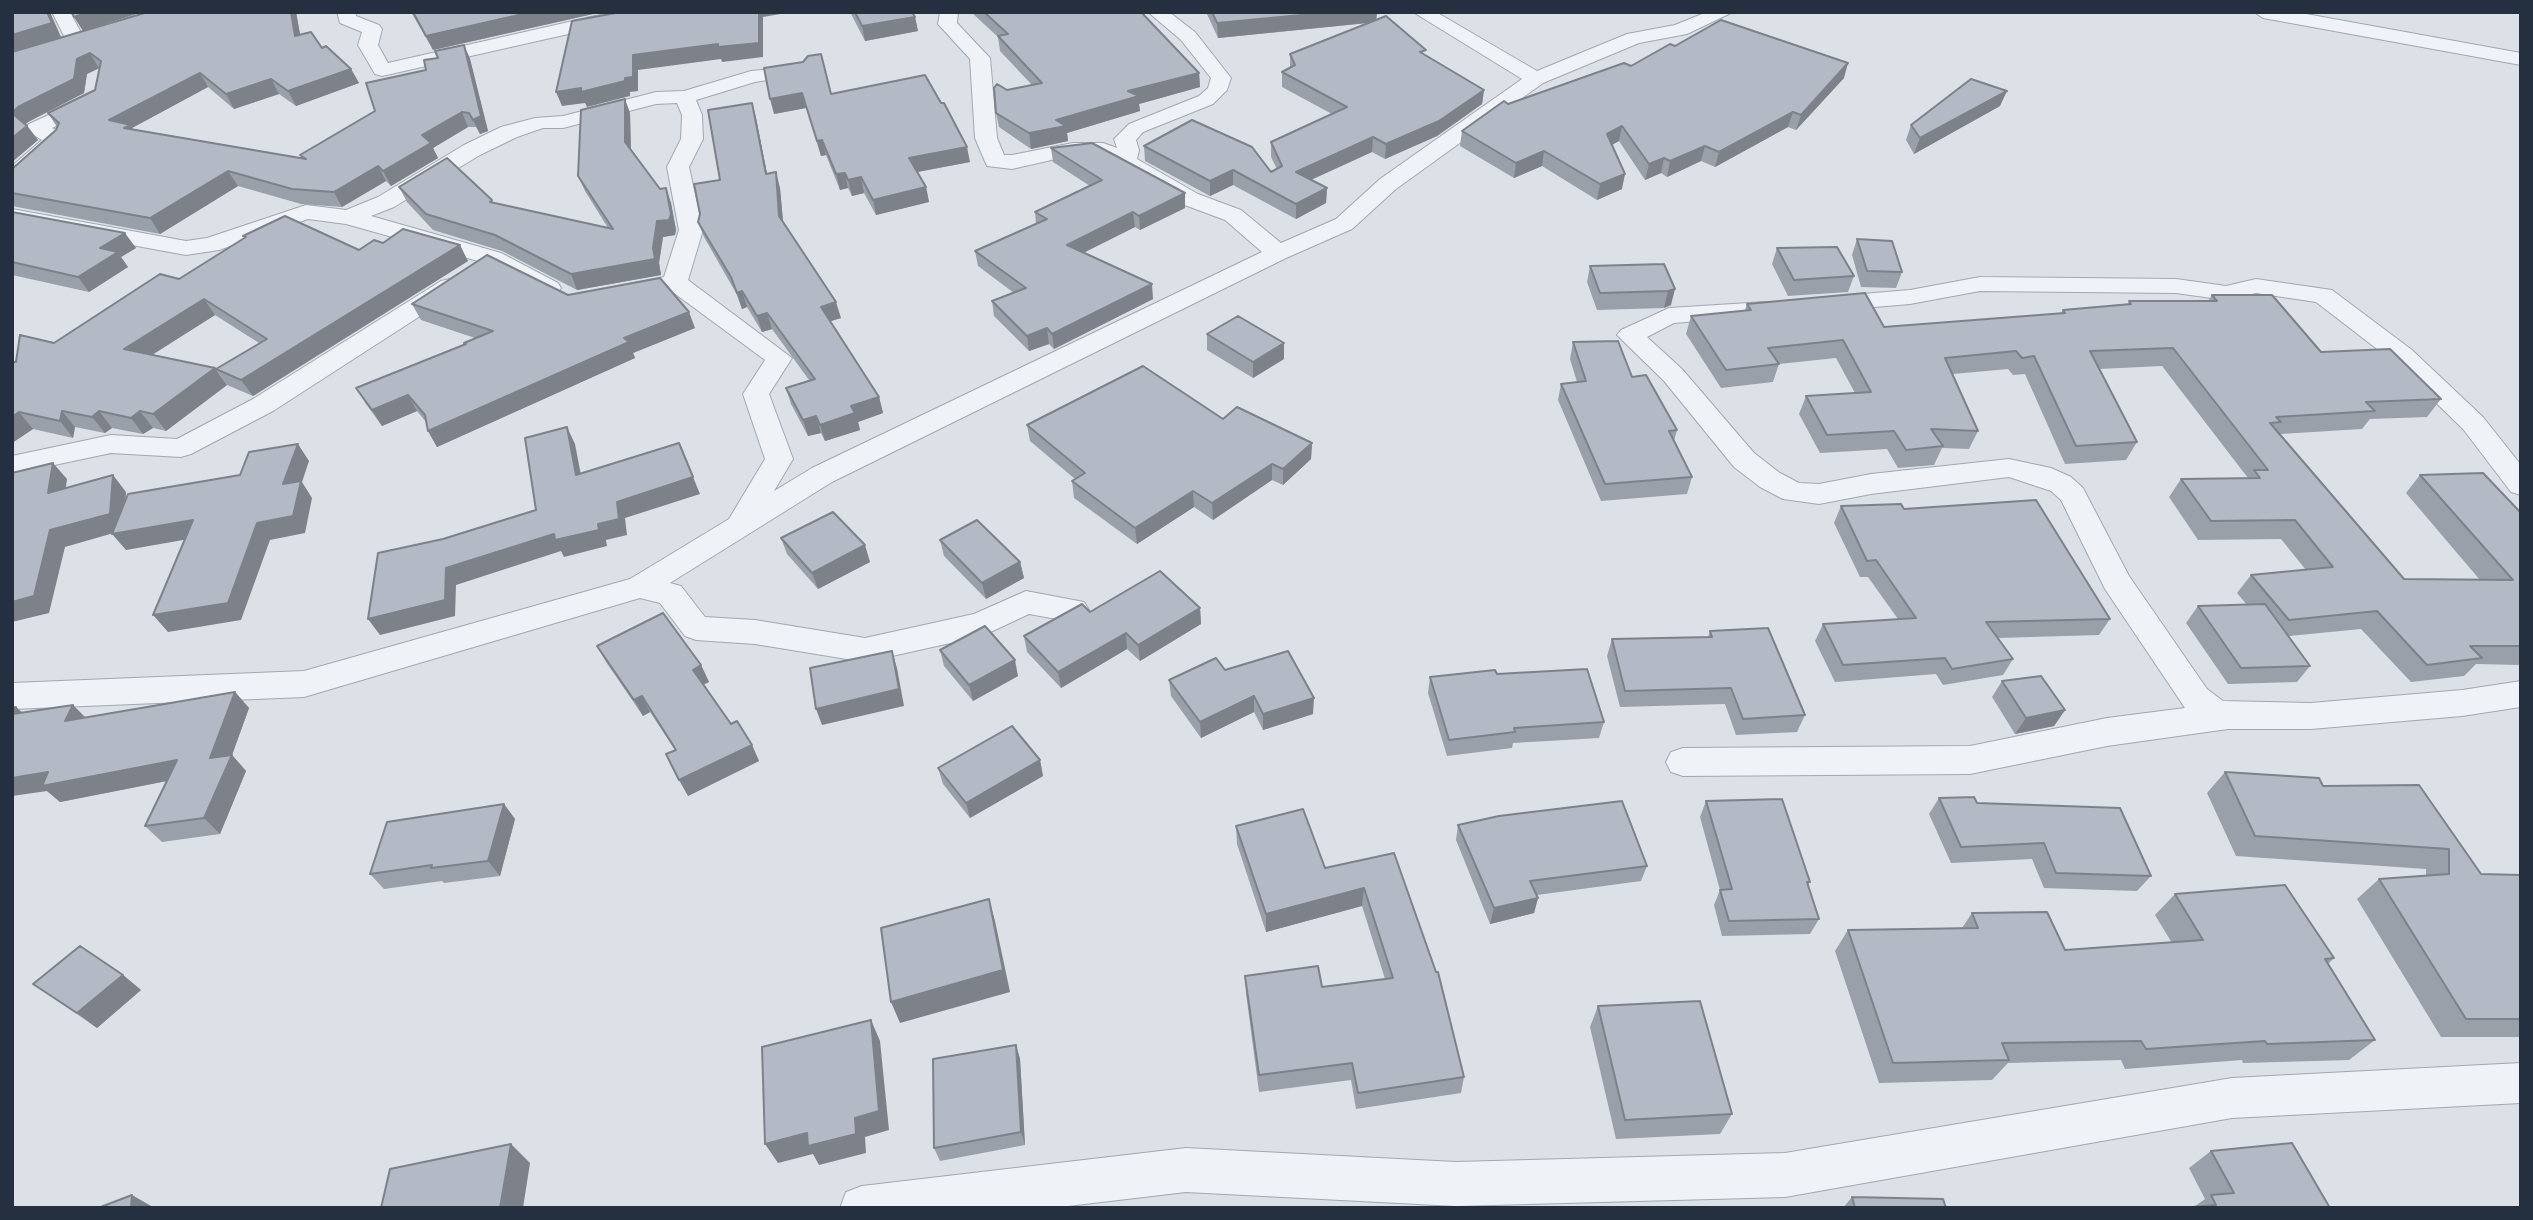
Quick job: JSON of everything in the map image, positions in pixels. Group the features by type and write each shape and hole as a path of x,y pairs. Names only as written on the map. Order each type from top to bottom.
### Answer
{"street":[{"path":"61,12 76,42"},
{"path":"346,12 348,19 372,29 368,46 382,70 595,22 658,12"},
{"path":"950,12 947,24 980,58 986,138 995,161 1012,162 1073,149 1103,149 1190,199 1233,215 1278,253"},
{"path":"1125,162 1128,150 1125,139 1136,128 1206,100 1217,90 1221,78 1188,36 1157,12"},
{"path":"1422,12 1536,79"},
{"path":"12,696 304,684 640,587 738,524 822,475 1278,253 1344,224 1388,184 1536,79 1634,38 1680,30 1724,12"},
{"path":"2263,12 2521,59"},
{"path":"54,48 99,35"},
{"path":"348,217 386,202 472,150 509,132 542,122 563,122 656,98 684,97 726,87 751,77 799,70"},
{"path":"12,178 56,139 36,128 96,99 97,88"},
{"path":"675,282 691,230 678,167 692,139 692,115 684,97"},
{"path":"12,216 186,248 211,245 306,212 348,217 493,258 574,301"},
{"path":"12,465 111,444 181,448 322,370 493,258"},
{"path":"599,296 675,282 779,358 756,394 779,459 754,503 738,524"},
{"path":"2228,716 2212,711 2195,698 2116,581 2073,495 2061,484 2041,475 2008,468 1871,484 1819,494 1793,492 1770,480 1744,460 1673,375 1630,335 1669,316 1910,297 1980,284 2176,286 2226,293 2256,286 2323,295 2340,305 2403,356 2473,423 2521,485"},
{"path":"779,459 822,475"},
{"path":"640,587 670,594 696,628 755,632 865,650 982,624 1026,602 1073,610"},
{"path":"1682,762 1970,760 2107,732 2228,716 2311,716 2462,703 2521,694"},
{"path":"862,1208 1186,1170 1457,1184 1785,1175 2232,1098 2521,1083"}],"building":[{"path":"12,12 47,12 52,23 12,35"},
{"path":"72,12 89,12 74,17"},
{"path":"148,12 291,12 295,36 311,32 322,48 326,46 351,69 288,91 271,79 226,94 200,73 109,120 131,125 124,128 306,159 300,155 375,111 366,83 426,70 424,60 438,58 435,51 464,45 481,116 473,120 469,113 462,112 422,135 431,143 383,171 378,166 334,192 292,189 228,171 150,218 12,193 12,169 56,130 59,123 48,113 95,90 101,61 90,53 77,59 74,79 18,107 12,113 12,52"},
{"path":"413,12 532,12 426,36"},
{"path":"621,12 759,12 759,43 718,47 718,44 633,55 633,77 625,78 625,81 581,92 581,88 556,92 572,21"},
{"path":"855,12 912,12 915,17 862,26"},
{"path":"984,12 1141,12 1199,73 1128,91 1139,96 1056,120 1066,126 1029,133 996,113 994,88 997,84 1007,90 1042,83 998,36 1008,34"},
{"path":"1212,12 1333,12 1217,23"},
{"path":"1386,16 1426,50 1420,52 1484,90 1439,121 1386,144 1373,137 1296,172 1327,188 1296,204 1233,170 1210,181 1144,146 1192,120 1252,147 1271,172 1282,166 1271,142 1347,107 1282,72 1295,65 1290,54"},
{"path":"1721,20 1848,63 1801,115 1793,112 1719,152 1705,146 1670,161 1664,158 1649,164 1622,126 1607,134 1625,174 1600,184 1544,151 1516,163 1462,131 1504,101 1508,104 1624,63 1631,66 1670,44 1675,46"},
{"path":"821,54 831,94 925,75 941,103 944,103 967,147 909,158 926,187 873,200 861,177 848,180 845,173 836,174 822,140 817,141 802,93 770,99 764,68 803,62 808,56"},
{"path":"1971,79 2007,91 1920,138 1911,125"},
{"path":"625,99 625,142 660,189 666,188 671,214 669,220 657,221 653,248 655,259 571,274 495,235 426,214 399,187 447,158 492,200 490,202 613,229 578,176 581,110"},
{"path":"752,103 766,174 776,172 779,216 836,302 821,307 879,397 851,406 855,413 820,425 816,416 803,420 786,388 815,379 767,313 757,316 742,291 737,293 731,277 698,222 700,214 694,184 720,180 708,110"},
{"path":"12,113 27,126 12,138"},
{"path":"1092,143 1185,193 1139,216 1133,212 1067,245 1152,284 1052,334 1047,328 1027,336 992,301 1026,288 975,251 1047,219 1035,212 1102,180 1051,148"},
{"path":"12,212 125,233 100,248 118,252 78,277 12,262"},
{"path":"285,216 359,250 374,240 383,243 403,229 460,245 241,380 216,369 267,339 204,299 124,349 215,368 153,414 140,411 131,418 99,411 92,417 62,411 60,421 19,412 12,417 12,362 16,362 20,335 54,343 160,274 179,279 246,237 243,236"},
{"path":"1857,239 1892,241 1902,272 1867,271"},
{"path":"1837,247 1854,276 1794,280 1777,248"},
{"path":"487,255 568,295 660,278 689,312 624,338 629,342 428,431 425,415 408,395 372,410 356,388 493,331 412,304"},
{"path":"1664,264 1675,289 1600,293 1590,266"},
{"path":"1865,293 1884,327 2065,313 2063,310 2131,304 2129,301 2217,301 2212,295 2272,295 2321,352 2390,349 2441,399 2366,402 2375,411 2276,417 2281,422 2270,423 2404,579 2513,580 2420,475 2483,473 2521,513 2521,646 2470,646 2482,658 2427,665 2377,611 2289,620 2251,575 2333,567 2295,520 2211,521 2181,479 2260,478 2254,470 2268,470 2173,348 2090,351 2137,442 2076,446 2034,356 2022,358 2016,351 1945,358 1978,431 1931,429 1943,446 1906,450 1894,431 1827,435 1806,396 1871,392 1843,340 1768,348 1779,364 1726,370 1691,316 1751,310 1747,304"},
{"path":"1238,316 1284,343 1253,362 1207,334"},
{"path":"1618,341 1632,377 1646,375 1677,430 1669,431 1692,477 1605,484 1561,384 1586,381 1573,342"},
{"path":"1143,366 1223,419 1237,407 1312,443 1283,469 1272,464 1212,503 1193,491 1135,528 1072,481 1085,473 1027,425"},
{"path":"567,427 576,475 679,443 693,477 617,502 619,519 598,524 599,530 555,540 554,534 446,568 445,600 368,619 378,553 443,539 536,510 525,438"},
{"path":"298,444 283,484 301,481 293,516 257,523 228,603 153,615 193,520 112,534 128,494 240,475 249,452"},
{"path":"53,463 48,493 113,475 110,514 50,530 34,596 12,602 12,473"},
{"path":"2036,500 2110,619 1986,622 2013,659 1952,669 1945,658 1843,665 1823,624 1916,618 1876,560 1867,561 1841,506 1901,504 1904,509"},
{"path":"833,512 865,545 812,573 781,538"},
{"path":"977,520 1020,562 982,583 940,540"},
{"path":"1160,571 1200,608 1138,645 1126,633 1058,672 1024,636 1082,604 1090,612"},
{"path":"2265,604 2310,666 2241,668 2198,606"},
{"path":"663,613 701,665 693,670 731,724 737,721 752,745 679,780 666,754 676,750 642,696 634,700 597,646"},
{"path":"985,626 1015,660 969,685 940,650"},
{"path":"1768,628 1805,715 1743,719 1731,688 1625,691 1612,639 1712,637 1710,631"},
{"path":"892,651 899,689 816,709 810,668"},
{"path":"1288,651 1314,698 1263,714 1254,696 1200,722 1169,680 1216,658 1225,670"},
{"path":"1587,669 1604,722 1514,728 1515,732 1449,740 1430,677 1495,670 1497,674"},
{"path":"2041,676 2065,710 2026,718 2002,681"},
{"path":"235,692 210,758 232,755 204,818 145,826 177,760 42,786 48,772 12,778 12,708 16,707 13,714 73,705 65,721"},
{"path":"1012,726 1040,760 966,803 938,768"},
{"path":"2225,772 2319,778 2323,786 2419,785 2481,874 2521,875 2521,1019 2466,1019 2379,879 2449,874 2449,849 2255,836"},
{"path":"1974,797 1977,803 2120,808 2151,876 2056,873 2044,843 1961,847 1939,798"},
{"path":"1782,799 1810,882 1807,882 1819,919 1729,921 1720,890 1732,889 1706,801"},
{"path":"1622,801 1647,866 1530,881 1538,898 1494,908 1458,825 1499,816"},
{"path":"504,804 488,861 431,868 432,865 370,874 387,822"},
{"path":"1303,809 1325,868 1394,853 1438,972 1464,1077 1358,1093 1352,1063 1259,1075 1245,976 1318,966 1322,987 1393,978 1364,888 1266,914 1236,826"},
{"path":"2285,885 2334,958 2325,959 2375,1040 2267,1044 2265,1041 2146,1049 2141,1041 2002,1043 2009,1060 1893,1063 1848,930 1978,928 1972,913 2047,912 2065,950 2203,940 2175,894"},
{"path":"989,899 1003,970 891,1002 881,928"},
{"path":"80,946 123,975 77,1013 33,984"},
{"path":"1700,1001 1732,1114 1625,1120 1598,1006"},
{"path":"871,1020 879,1111 855,1118 856,1134 808,1146 807,1133 765,1144 762,1047"},
{"path":"1016,1045 1021,1132 934,1148 933,1059"},
{"path":"2292,1143 2330,1208 2181,1208 2216,1205 2211,1195 2234,1193 2211,1151"},
{"path":"511,1144 500,1208 381,1208 390,1169"},
{"path":"132,1195 131,1208 98,1208"},
{"path":"1852,1197 1943,1199 1946,1208 1855,1208"}]}
